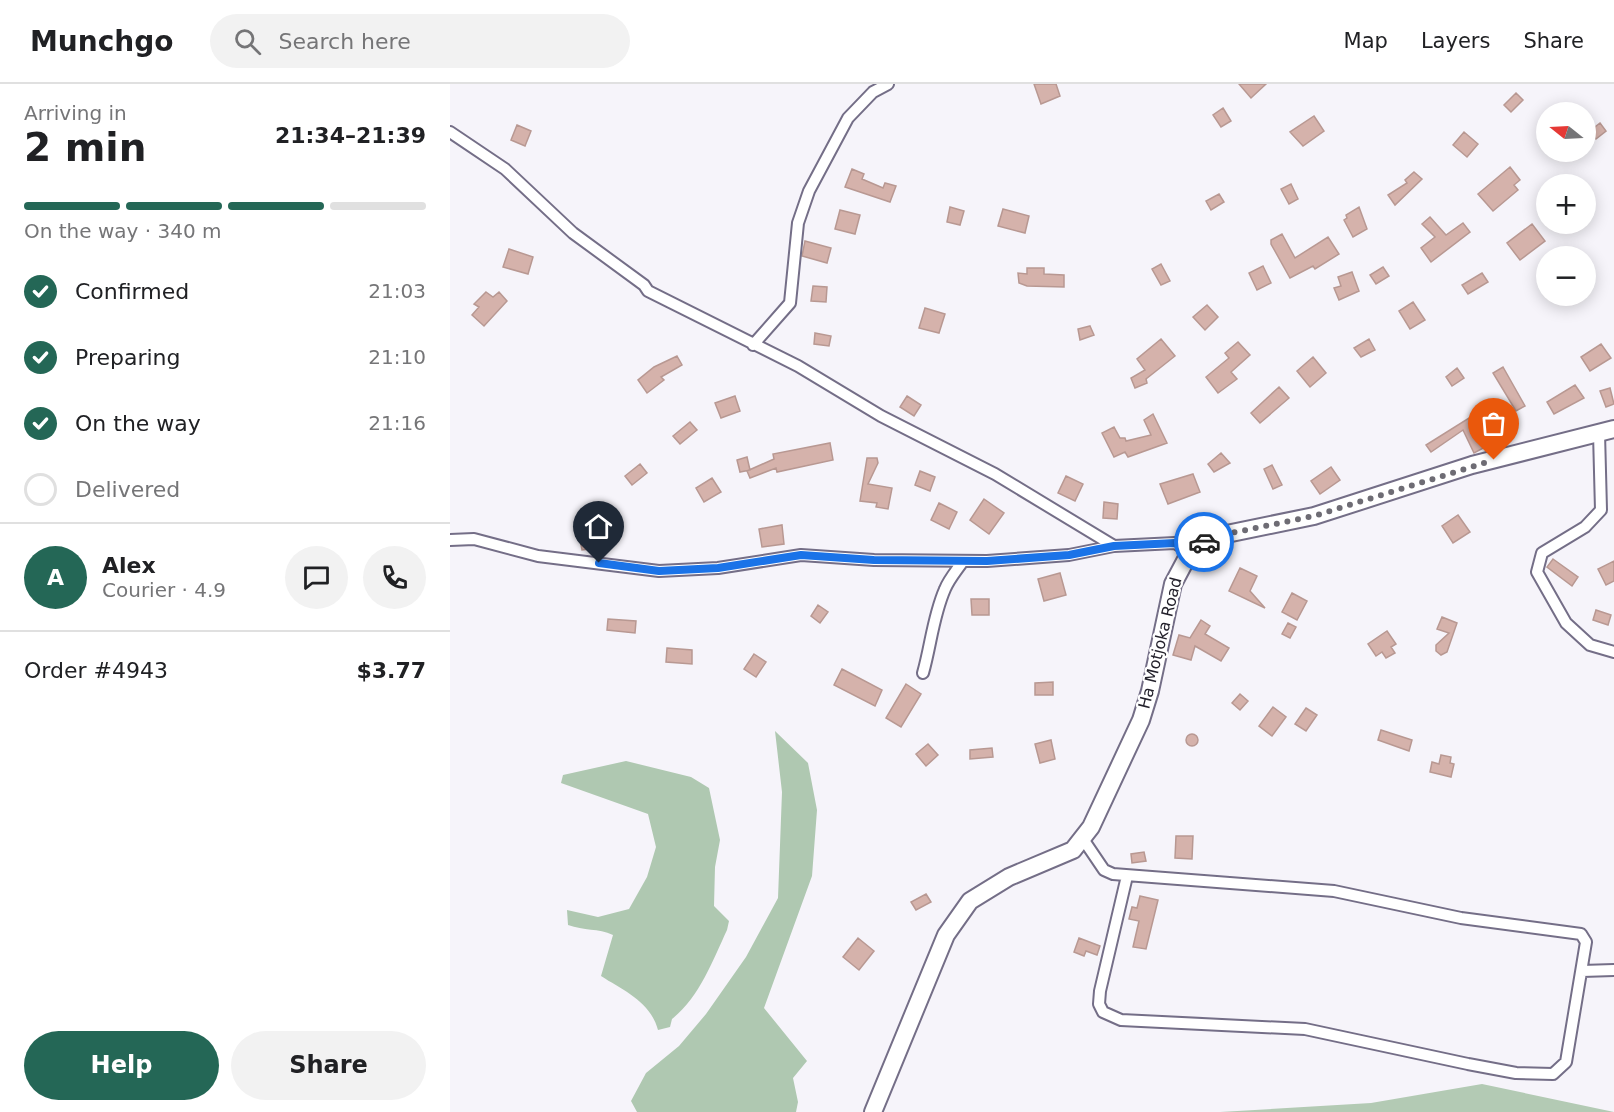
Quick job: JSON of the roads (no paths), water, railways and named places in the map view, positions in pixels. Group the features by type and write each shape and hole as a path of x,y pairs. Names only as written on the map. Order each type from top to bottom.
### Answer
{"street":[{"path":"753,345 790,303 798,223 809,191 848,118 873,92 888,84"},
{"path":"450,132 505,169 573,233 644,285 648,291 798,366 881,416 995,474 1114,546"},
{"path":"450,540 474,539 538,556 659,571 718,568 801,555 874,560 963,561 1069,555 1114,546 1175,543 1190,552 1212,537 1314,516 1472,465 1606,431 1601,510 1585,527 1542,553 1537,572 1566,623 1590,645 1614,652"},
{"name":"Ha Motjoka Road","path":"873,1112 946,935 957,916 970,901 985,890 1063,856 1083,839 1108,796 1141,720 1150,692 1173,584 1190,552"},
{"path":"923,673 932,644 934,620 946,588 963,561"},
{"path":"1083,839 1104,870 1127,876 1334,891 1461,918 1581,934 1586,942 1566,1062 1553,1074 1516,1073 1305,1029 1121,1020 1103,1012 1099,1004 1100,991 1127,876"},
{"path":"1582,971 1614,970"}]}
